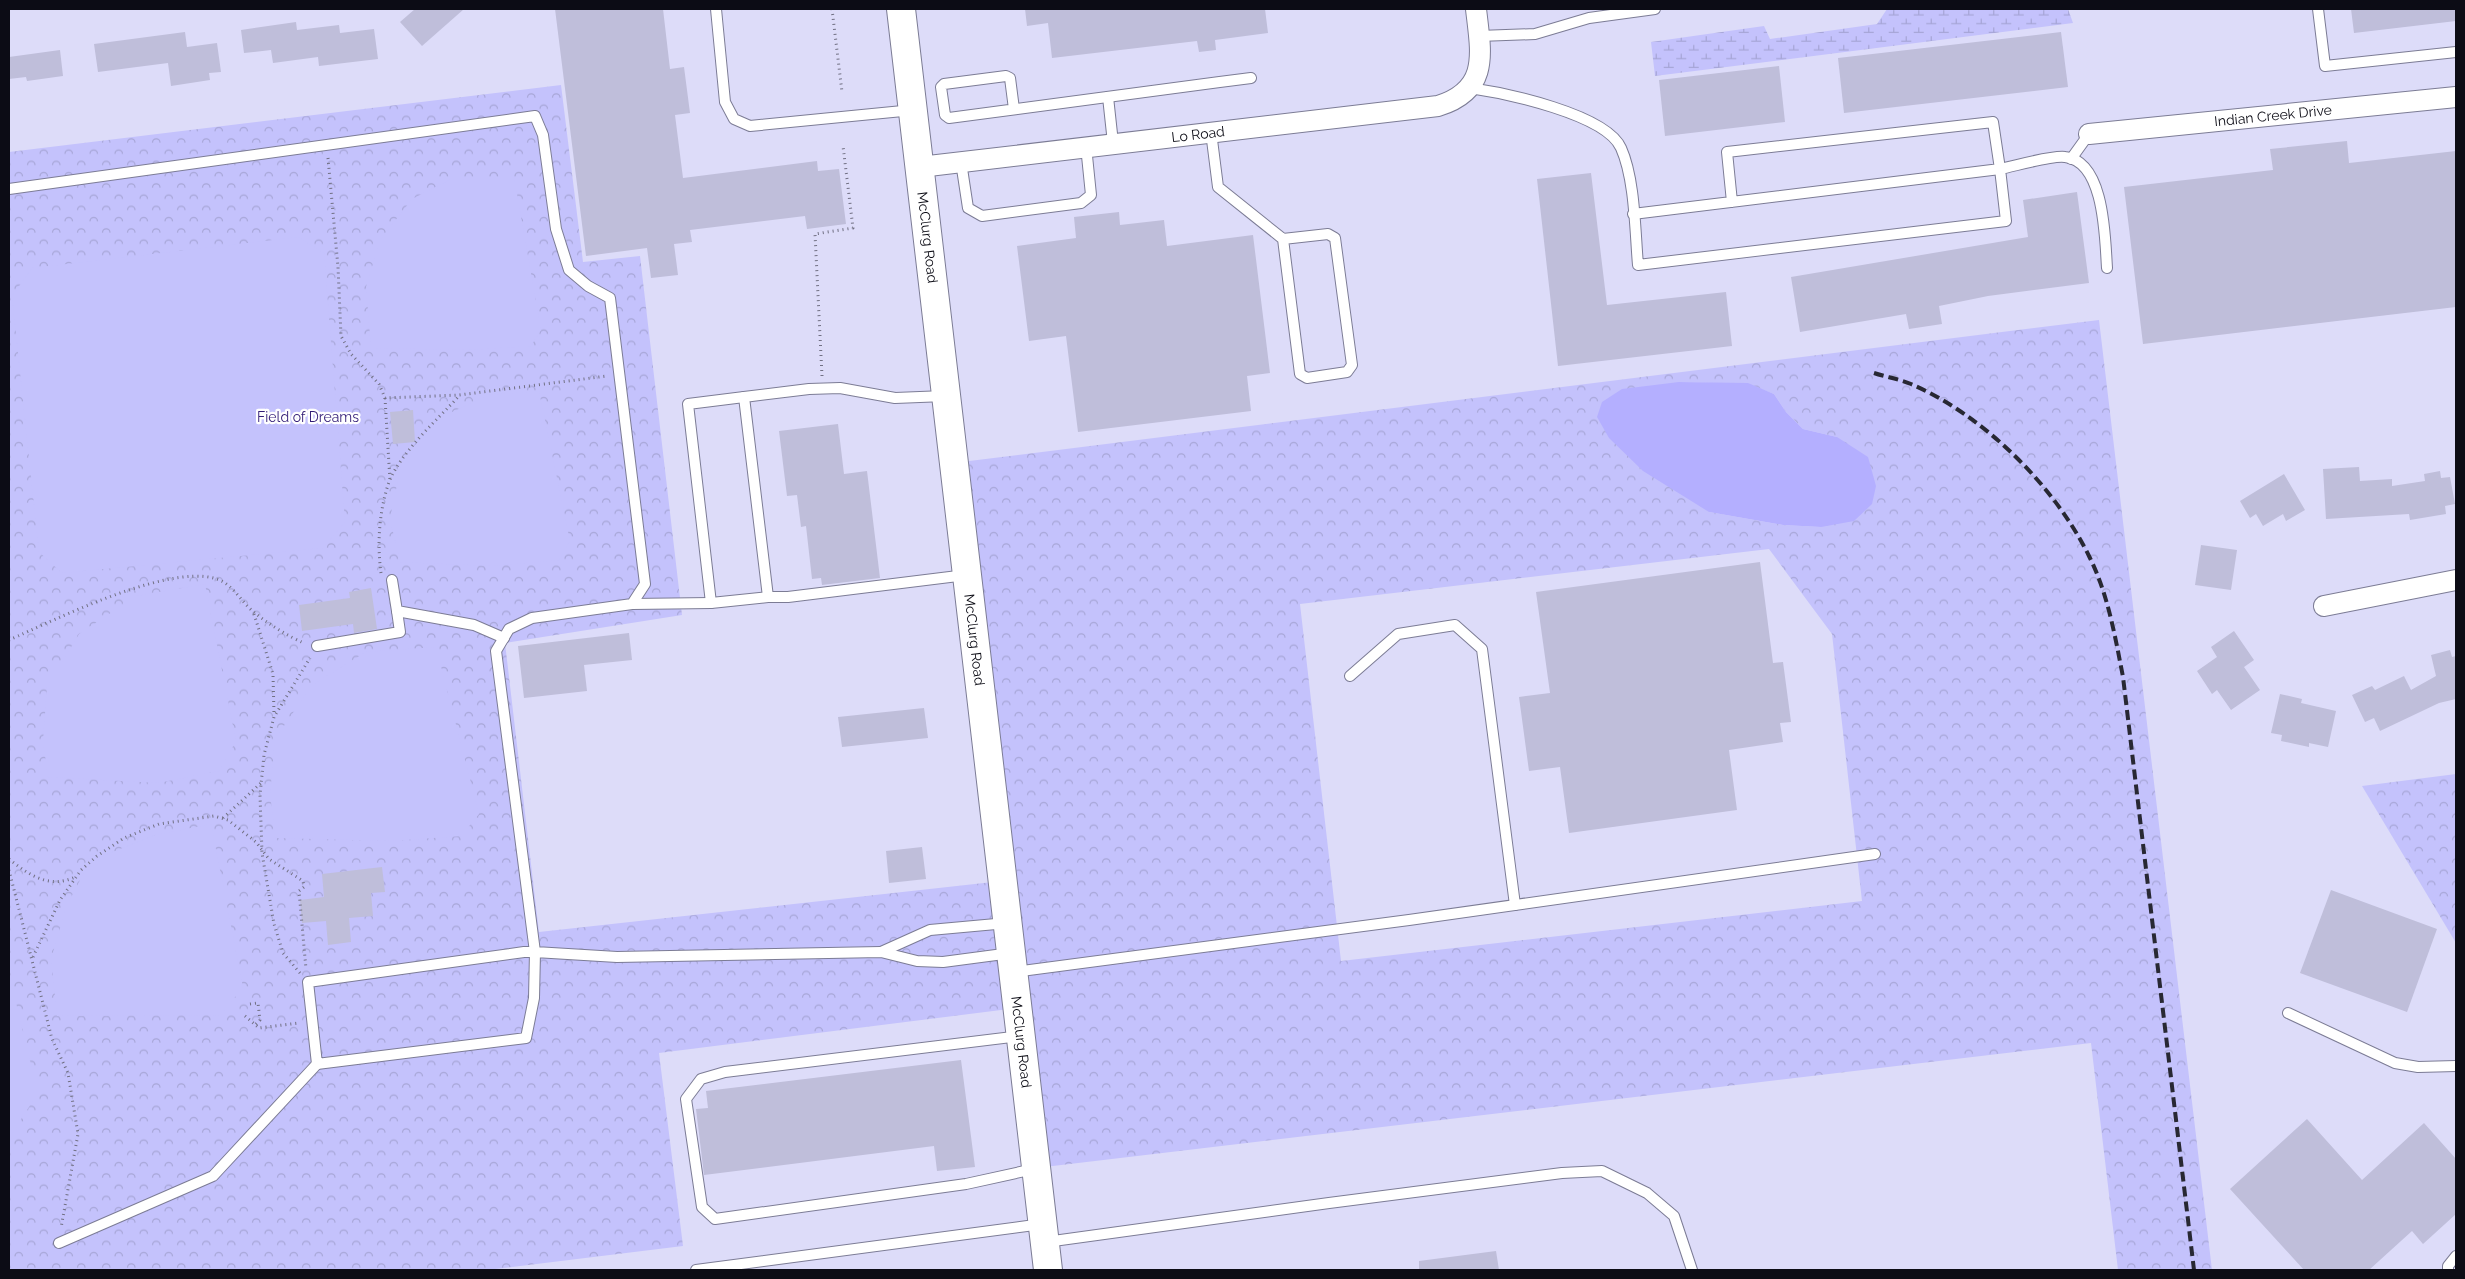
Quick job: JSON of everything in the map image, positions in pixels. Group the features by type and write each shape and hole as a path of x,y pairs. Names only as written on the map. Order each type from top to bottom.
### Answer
{"street":[{"name":"McClurg Road","path":"902,9 1048,1270"},
{"path":"1470,88 1480,68 1476,9"},
{"name":"Lo Road","path":"920,167 1438,106 1455,101 1470,88"},
{"name":"Indian Creek Drive","path":"2090,134 2456,97"},
{"path":"2324,606 2456,580"}],"lane":[{"path":"716,9 725,102 734,119 750,126 914,109"},
{"path":"1479,36 1535,34 1589,18 1655,9"},
{"path":"2318,9 2325,66 2456,52"},
{"path":"1014,109 1010,78 1006,76 944,84 941,87 945,115 948,118 1251,78"},
{"path":"1470,88 1498,92 1590,120 1609,134 1621,147 1628,170 1638,265 2006,221 1993,122 1727,152 1732,202"},
{"path":"1108,97 1113,143"},
{"path":"9,189 535,116 543,135 556,230 569,270 588,286 610,298 645,584 632,604"},
{"path":"1211,132 1218,187 1283,239 1300,374 1307,378 1347,372 1352,365 1335,238 1328,234 1283,239"},
{"path":"2071,159 2090,134"},
{"path":"961,162 968,208 982,216 1081,203 1091,194 1086,146"},
{"path":"1633,214 2000,169 2064,156 2077,161 2094,180 2103,210 2107,268"},
{"path":"711,603 688,404 840,388 894,398 946,396"},
{"path":"744,397 768,597"},
{"path":"59,1243 212,1176 316,1064 526,1038 534,998 536,952 496,651 509,629 532,618 632,604 711,603 768,597 788,597 967,575"},
{"path":"316,646 400,632 392,580"},
{"path":"397,610 474,625 504,638"},
{"path":"1350,676 1398,634 1455,624 1482,649 1515,905"},
{"path":"316,1064 308,982 524,952 617,957 881,952 917,961 1012,963 1515,905 1875,854"},
{"path":"881,952 930,930 1007,923"},
{"path":"2288,1013 2395,1063 2418,1067 2456,1066"},
{"path":"1021,1036 725,1072 701,1079 686,1099 702,1207 715,1219 966,1184 1036,1168"},
{"path":"696,1270 1348,1200 1562,1173 1602,1171 1647,1193 1674,1216 1692,1270"},
{"path":"2448,1270 2448,1266 2456,1256"}],"path":[{"path":"832,9 842,92"},
{"path":"327,145 338,267 341,336 351,354 379,384 385,398 390,482 378,542 381,578 392,580"},
{"path":"823,389 815,234 853,228 843,146"},
{"path":"385,398 460,395 620,374"},
{"path":"390,482 402,460 460,395"},
{"path":"9,640 133,589 161,581 197,575 211,577 226,583 254,613 302,643 316,646 274,718 264,756 261,783 262,853 277,938 283,953 308,982"},
{"path":"254,613 273,674 274,718"},
{"path":"223,818 261,783"},
{"path":"32,956 60,900 75,877 97,856 142,830 159,824 214,816 223,818 256,842 262,853 303,881 304,887 299,891 308,982"},
{"path":"9,859 31,876 42,880 65,882 75,877"},
{"path":"9,870 52,1039 68,1072 78,1134 59,1243"},
{"path":"250,1004 258,1003 260,1020 255,1025"},
{"path":"245,1016 260,1028 312,1022"}],"green space":[{"path":"1887,9 2068,9 2073,23 1655,76 1651,42 1764,26 1770,39 1877,24"},
{"name":"Field of Dreams","path":"561,85 583,262 640,256 682,615 505,643 539,932 1002,881 953,463 2099,320 2212,1270 2118,1270 2091,1043 1036,1168 1017,1008 659,1053 683,1246 487,1270 9,1270 9,152","holes":["1679,382 1748,384 1774,394 1786,412 1803,429 1837,437 1821,527 1783,525 1709,512","1769,549 1832,634 1862,901 1341,961 1300,604"]},
{"path":"455,177 514,177 541,330 531,346 469,350 371,348 366,287 380,240 412,199"},
{"name":"Field of Dreams","path":"298,237 324,253 345,522 323,548 62,573 39,552 12,296 32,268"},
{"path":"539,391 570,541 559,560 491,566 400,562 390,519 402,460 439,418 489,395"},
{"path":"205,584 236,741 219,771 158,783 48,777 43,741 47,687 79,634 136,596"},
{"path":"436,647 479,814 461,836 391,841 276,838 270,795 275,739 312,685 366,652"},
{"path":"2456,774 2456,943 2362,786"},
{"path":"211,824 243,987 221,1015 57,1016 51,959 66,907 90,861 155,835"},
{"path":"9,974 38,1093 9,1138"}],"shaded area":[{"path":"1679,382 1748,383 1774,394 1786,412 1803,429 1837,437 1868,457 1876,486 1872,504 1854,521 1821,527 1783,525 1709,512 1643,471 1609,438 1597,417 1602,402 1622,389"}],"building":[{"path":"415,9 464,9 422,46 400,22"},
{"path":"555,9 663,9 670,69 684,67 690,113 675,115 683,178 817,161 818,171 839,169 846,224 807,229 805,216 690,230 692,242 674,244 678,275 651,278 647,248 586,256"},
{"path":"1025,9 1265,9 1268,33 1215,40 1216,50 1199,52 1197,41 1052,58 1048,23 1027,26"},
{"path":"2351,9 2456,9 2456,21 2354,33"},
{"path":"296,22 297,30 339,25 340,33 374,29 378,59 319,66 318,57 273,63 271,50 244,53 241,30"},
{"path":"185,32 187,47 217,43 221,72 209,73 210,80 171,86 168,63 98,72 94,44"},
{"path":"2061,32 2068,87 1844,113 1838,58"},
{"path":"60,50 63,76 27,81 26,77 9,79 9,57"},
{"path":"1779,66 1785,122 1665,136 1659,80"},
{"path":"2347,141 2349,163 2456,151 2456,307 2143,344 2124,187 2273,170 2270,149"},
{"path":"1591,173 1607,305 1726,292 1732,346 1558,366 1537,179"},
{"path":"2077,192 2089,283 1988,296 1939,306 1942,324 1909,329 1906,314 1800,332 1791,277 2028,237 2023,200"},
{"path":"1119,212 1120,225 1164,220 1167,246 1253,235 1270,373 1247,376 1251,411 1078,432 1066,336 1029,341 1017,246 1076,238 1074,217"},
{"path":"413,410 415,442 393,444 390,412"},
{"path":"838,424 844,474 867,471 880,578 822,585 821,578 812,579 806,526 801,527 797,495 787,496 779,431"},
{"path":"2359,467 2360,481 2392,479 2392,486 2425,481 2424,474 2440,471 2441,478 2450,477 2455,504 2445,506 2446,514 2410,520 2409,514 2326,519 2323,469"},
{"path":"2284,474 2305,510 2286,521 2283,514 2263,526 2256,514 2250,518 2240,501"},
{"path":"2201,545 2237,550 2231,590 2195,585"},
{"path":"1760,562 1773,663 1783,662 1791,722 1780,723 1783,742 1729,750 1737,810 1569,833 1560,767 1529,771 1519,697 1550,693 1536,592"},
{"path":"371,588 377,629 354,633 353,624 302,631 299,605 350,598 349,592"},
{"path":"2234,631 2254,660 2244,667 2260,690 2231,710 2217,690 2212,694 2197,671 2217,657 2211,647"},
{"path":"629,633 632,660 584,665 587,691 524,698 518,646"},
{"path":"2450,650 2452,657 2456,656 2456,699 2439,703 2380,731 2374,718 2365,722 2352,695 2372,686 2375,690 2404,676 2411,690 2436,676 2431,655"},
{"path":"2280,694 2302,699 2301,703 2336,711 2328,747 2309,743 2309,747 2281,741 2282,735 2271,733"},
{"path":"924,708 928,738 842,747 838,717"},
{"path":"922,847 926,879 889,883 886,851"},
{"path":"382,867 385,892 371,893 373,916 349,918 351,942 328,945 326,921 302,923 300,900 324,897 322,874"},
{"path":"2331,890 2437,929 2407,1012 2300,973"},
{"path":"961,1060 975,1167 937,1171 934,1146 704,1175 696,1109 708,1108 706,1091"},
{"path":"2307,1119 2362,1180 2424,1123 2456,1159 2456,1214 2423,1244 2412,1231 2369,1270 2304,1270 2230,1189"},
{"path":"1496,1251 1499,1270 1419,1270 1419,1261"}],"railway":[{"path":"1874,373 1906,382 1938,397 1990,433 2014,455 2057,504 2074,529 2096,570 2110,615 2123,677 2194,1270"}]}
